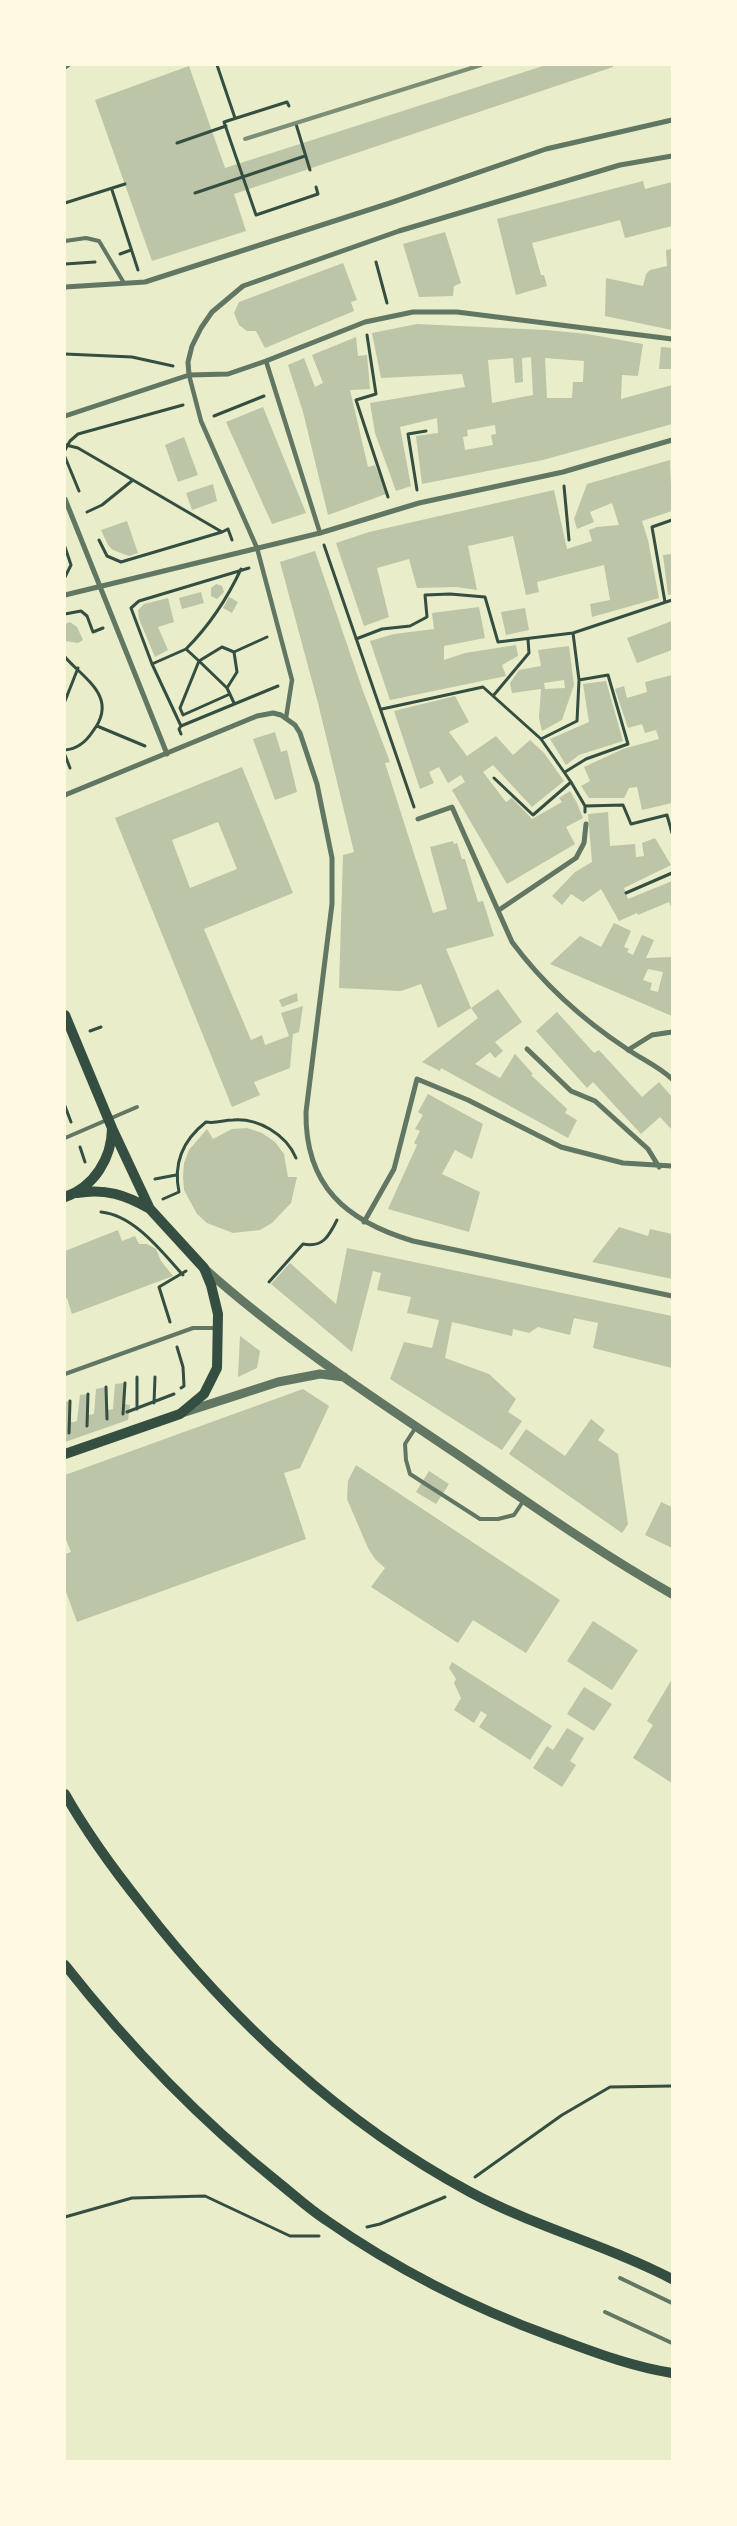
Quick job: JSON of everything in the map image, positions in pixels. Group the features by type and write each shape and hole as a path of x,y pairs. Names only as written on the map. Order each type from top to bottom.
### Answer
{"main road":[{"path":"65,1015 70,1039 150,1209 204,1268 216,1300 218,1328 217,1368 211,1382 195,1403 180,1414 65,1454"},
{"path":"69,1195 97,1173 106,1160 110,1149 110,1123"},
{"path":"69,1195 95,1191 112,1192 128,1197 150,1209"},
{"path":"65,1794 118,1874 166,1937 218,1995 321,2092 402,2151 471,2192 672,2279"},
{"path":"65,1965 145,2059 193,2108 254,2163 325,2220 389,2260 462,2301 633,2366 672,2373"}],"street":[{"path":"65,287 145,282 390,203 546,149 672,120"},
{"path":"286,718 292,680 257,548 201,421 189,375 188,362 192,346 201,328 212,312 243,286 399,231 620,165 672,156"},
{"path":"65,416 189,375 228,374 266,362 364,322 413,312 457,312 672,339"},
{"path":"266,362 320,533"},
{"path":"65,595 320,533 419,503 563,472 672,440"},
{"path":"65,499 167,754"},
{"path":"65,795 265,714 286,718 300,733 317,784 332,858 332,904 306,1112 306,1135 315,1170 344,1207 364,1222 387,1233 413,1241 672,1296"},
{"path":"418,819 452,807 512,942 526,961 567,1004 628,1050 661,1068 672,1079"},
{"path":"499,910 576,858 584,843 586,824"},
{"path":"628,1050 652,1035 672,1032"},
{"path":"527,1049 572,1091 595,1101 648,1149 659,1167"},
{"path":"364,1222 394,1169 418,1079 476,1103 561,1147 623,1163 659,1167 672,1166"},
{"path":"204,1268 246,1306 416,1427 608,1557 672,1594"},
{"path":"180,1414 278,1382 320,1374 346,1378"}],"lane":[{"path":"65,241 86,238 99,241 124,283"},
{"path":"65,1138 110,1123 137,1107"},
{"path":"65,1374 193,1328 218,1328"},
{"path":"416,1427 405,1444 406,1460 410,1474 480,1519 498,1519 514,1515 524,1500"},
{"path":"620,2278 672,2303"},
{"path":"605,2312 672,2343"}],"path":[{"path":"217,65 235,118"},
{"path":"289,106 287,102 224,122 256,215 318,194 316,187"},
{"path":"296,124 310,170"},
{"path":"177,143 226,126"},
{"path":"195,194 305,156"},
{"path":"65,203 112,190 125,184"},
{"path":"112,190 138,269 145,282"},
{"path":"376,262 391,316"},
{"path":"364,322 376,394 356,400 392,510"},
{"path":"65,354 132,357 170,364 189,375"},
{"path":"201,421 274,392"},
{"path":"65,450 66,445 78,434 182,404 185,407"},
{"path":"419,503 408,434 426,431"},
{"path":"66,445 78,448 222,532"},
{"path":"65,457 80,493"},
{"path":"563,472 569,540"},
{"path":"87,512 102,505 133,480"},
{"path":"83,502 91,520"},
{"path":"665,602 652,527 672,520"},
{"path":"98,537 107,556 121,562 222,532 245,522"},
{"path":"320,533 382,709 418,819"},
{"path":"65,547 71,565 65,577"},
{"path":"181,726 152,664 131,608 139,600 242,569 262,566"},
{"path":"152,664 186,649 206,627 229,593 242,569"},
{"path":"356,638 382,629 410,626 427,618 425,595 485,596 498,642 573,633 672,600"},
{"path":"65,619 67,619 65,613 81,611 87,616 93,632"},
{"path":"541,739 577,721 580,680 573,633"},
{"path":"186,746 179,729 183,715 180,708 199,662 222,647 234,652 263,638 280,634"},
{"path":"493,696 529,653 528,639"},
{"path":"186,649 227,688 234,703"},
{"path":"227,688 237,672 234,652"},
{"path":"65,658 78,668 96,687 99,694 101,711 97,726 82,744 74,749 65,750"},
{"path":"65,701 78,668"},
{"path":"565,772 586,759 628,744 608,675 580,680"},
{"path":"181,726 292,680"},
{"path":"382,709 483,687 506,710 541,739 565,772 585,806 623,805 631,824 667,815 672,833"},
{"path":"183,715 230,694"},
{"path":"97,726 167,754"},
{"path":"65,755 70,768"},
{"path":"494,778 533,815 571,782"},
{"path":"626,893 672,873"},
{"path":"163,1199 179,1192 176,1175 180,1154 188,1137 206,1122 216,1124 232,1120 244,1120 269,1128 289,1146 297,1161"},
{"path":"167,1176 176,1175"},
{"path":"269,1282 303,1244 316,1245 324,1241 344,1207"},
{"path":"101,1212 110,1213 131,1224 183,1275"},
{"path":"100,1422 172,1396 184,1386 183,1367 159,1287 183,1275 196,1260"},
{"path":"137,1377 137,1409"},
{"path":"154,1403 155,1377"},
{"path":"123,1414 125,1382"},
{"path":"106,1387 107,1419"},
{"path":"87,1426 88,1394"},
{"path":"70,1401 67,1434 92,1425"},
{"path":"473,2178 562,2115 610,2087 672,2086"},
{"path":"364,2228 380,2224 448,2195"},
{"path":"65,2217 132,2198 205,2196 290,2236 322,2236"}],"building":[{"path":"546,65 613,65 613,67 234,194 246,231 152,261 95,100 189,66 225,168"},
{"path":"643,181 645,189 672,182 672,226 625,238 620,220 532,243 541,275 544,275 547,286 516,295 497,219"},
{"path":"445,232 461,283 454,286 453,296 419,297 403,244"},
{"path":"672,249 672,330 605,316 606,278 643,286 646,274 650,270 667,266 666,250"},
{"path":"343,263 357,300 351,302 354,311 265,348 256,331 247,331 239,325 234,313 239,302"},
{"path":"417,324 546,330 587,334 643,344 638,376 622,375 621,399 672,385 672,424 543,460 422,484 416,436 438,433 437,418 400,427 411,486 396,491 375,433 370,403 465,387 462,374 381,378 372,333","holes":["531,357 533,395 492,403 488,360 513,358 515,383 523,382 522,358","545,358 584,361 583,382 573,382 572,398 547,398","495,425 496,434 491,435 493,445 465,450 463,437 468,436 467,430"]},
{"path":"356,337 358,356 367,355 370,389 350,390 368,467 375,465 386,494 328,515 303,412 288,365 304,358 315,387 323,383 312,355"},
{"path":"661,347 672,348 672,369 659,369"},
{"path":"263,407 306,513 272,524 226,422"},
{"path":"184,437 198,475 178,482 165,445"},
{"path":"670,460 672,511 642,521 648,540 659,598 592,617 590,604 610,600 604,565 537,582 539,592 526,595 513,536 468,546 477,590 456,587 417,588 409,559 377,568 389,617 364,626 336,543 369,532 554,490 567,549 592,541 589,530 597,527 619,525 612,503 590,512 594,522 577,529 574,519 587,484"},
{"path":"213,484 217,501 192,510 186,493"},
{"path":"127,521 138,553 129,556 113,550 108,545 101,530"},
{"path":"315,551 363,691 390,762 385,763 433,913 447,909 430,847 453,841 454,844 457,843 462,859 465,859 478,902 483,901 494,936 446,949 471,1008 438,1028 421,984 401,991 339,988 343,855 354,852 318,703 280,562"},
{"path":"672,554 672,594 668,595 663,555"},
{"path":"216,584 222,586 224,592 217,599 211,596 211,588"},
{"path":"201,592 204,603 182,609 179,598"},
{"path":"229,597 238,602 232,613 223,608"},
{"path":"168,598 174,622 158,627 168,650 155,657 139,619 138,610 144,604"},
{"path":"479,607 485,638 444,646 444,660 465,653 516,645 518,656 502,665 506,676 390,700 370,641 394,634 434,629 432,613"},
{"path":"525,608 529,630 506,635 501,612"},
{"path":"672,621 672,650 637,663 627,638"},
{"path":"70,622 77,627 83,640 78,643 65,641 65,624"},
{"path":"569,646 574,685 562,720 542,731 539,718 541,689 512,693 510,683 519,670 541,666 538,650","holes":["564,680 565,688 545,689 544,683"]},
{"path":"672,675 672,803 642,810 637,787 629,788 624,798 589,798 581,786 590,781 584,767 623,749 659,739 656,730 645,733 642,724 628,728 615,689 624,686 627,698 647,692 645,682"},
{"path":"606,681 623,741 579,755 566,765 550,739 589,722 583,684"},
{"path":"455,696 469,722 449,732 467,756 496,736 513,755 530,740 544,753 564,781 532,807 493,765 483,772 506,802 512,798 532,819 562,802 559,798 570,791 583,818 566,827 575,844 507,884 452,790 465,782 461,775 448,783 439,767 429,772 434,783 420,789 394,711"},
{"path":"275,732 281,752 287,750 297,792 275,800 253,739"},
{"path":"242,767 293,893 204,929 251,1040 262,1035 265,1045 289,1036 281,1013 303,1006 299,1032 293,1034 290,1068 254,1082 260,1095 232,1107 115,818","holes":["218,822 237,869 190,888 172,840"]},
{"path":"608,812 610,846 635,844 636,857 644,856 642,843 655,838 671,865 624,888 628,899 672,881 672,909 669,902 619,921 601,889 583,902 571,894 562,905 552,896 575,872 592,862 588,814"},
{"path":"614,923 631,931 624,947 629,949 627,952 633,955 642,935 654,940 646,958 672,957 672,1016 550,964 580,936 601,947","holes":["648,969 663,972 658,992 650,990 652,983 643,980"]},
{"path":"498,989 522,1022 495,1042 503,1051 495,1058 490,1052 475,1064 500,1078 515,1054 533,1074 531,1075 567,1109 565,1113 577,1120 568,1138 441,1068 440,1071 422,1062 478,1018 471,1008"},
{"path":"297,993 298,1001 282,1007 279,1000"},
{"path":"557,1012 594,1053 599,1050 642,1097 659,1082 672,1097 672,1130 660,1117 641,1134 593,1082 587,1088 536,1031"},
{"path":"428,1094 483,1124 472,1159 455,1150 442,1174 480,1192 469,1232 388,1209 417,1145 414,1143 420,1131 415,1129 423,1115 418,1112"},
{"path":"247,1128 262,1133 275,1142 284,1154 288,1177 297,1177 291,1203 272,1223 260,1230 233,1233 207,1223 197,1214 184,1190 184,1163 189,1150 207,1129 213,1139 232,1129"},
{"path":"619,1227 648,1236 650,1229 672,1234 672,1279 592,1262"},
{"path":"118,1230 122,1241 135,1236 139,1244 147,1244 156,1249 161,1261 173,1276 72,1314 67,1298 65,1299 65,1251"},
{"path":"347,1248 672,1316 672,1368 593,1348 598,1323 574,1318 570,1335 538,1327 529,1333 513,1329 512,1336 452,1322 445,1358 489,1374 516,1399 508,1412 522,1421 502,1450 390,1379 404,1342 432,1348 439,1320 407,1313 411,1297 377,1290 381,1273 373,1271 352,1352 271,1284 290,1263 336,1304"},
{"path":"240,1336 260,1351 257,1368 238,1377"},
{"path":"125,1383 125,1404 130,1405 128,1420 65,1442 65,1402 70,1401 71,1422 74,1422 77,1421 80,1395 88,1394 89,1415 94,1414 96,1389 106,1387 106,1408 109,1410 113,1409 115,1384"},
{"path":"303,1389 329,1406 300,1468 284,1473 306,1539 77,1622 65,1589 65,1554 71,1552 65,1537 65,1475"},
{"path":"591,1419 605,1430 598,1440 618,1454 628,1524 622,1533 509,1454 526,1429 565,1456"},
{"path":"356,1465 560,1600 526,1653 473,1620 458,1643 371,1587 385,1568 375,1559 368,1548 347,1499 348,1481"},
{"path":"429,1471 449,1484 436,1504 416,1492"},
{"path":"661,1502 672,1507 672,1548 645,1535"},
{"path":"593,1621 638,1650 612,1690 567,1661"},
{"path":"452,1662 552,1726 530,1760 479,1727 487,1715 481,1711 474,1723 454,1710 461,1698 454,1683 456,1679 449,1668"},
{"path":"672,1679 672,1783 633,1758 653,1725 647,1721"},
{"path":"584,1687 612,1704 594,1731 567,1714"},
{"path":"567,1728 584,1738 570,1761 576,1765 562,1787 533,1768 547,1746 553,1750"}],"railway":[{"path":"245,139 481,65"}]}
